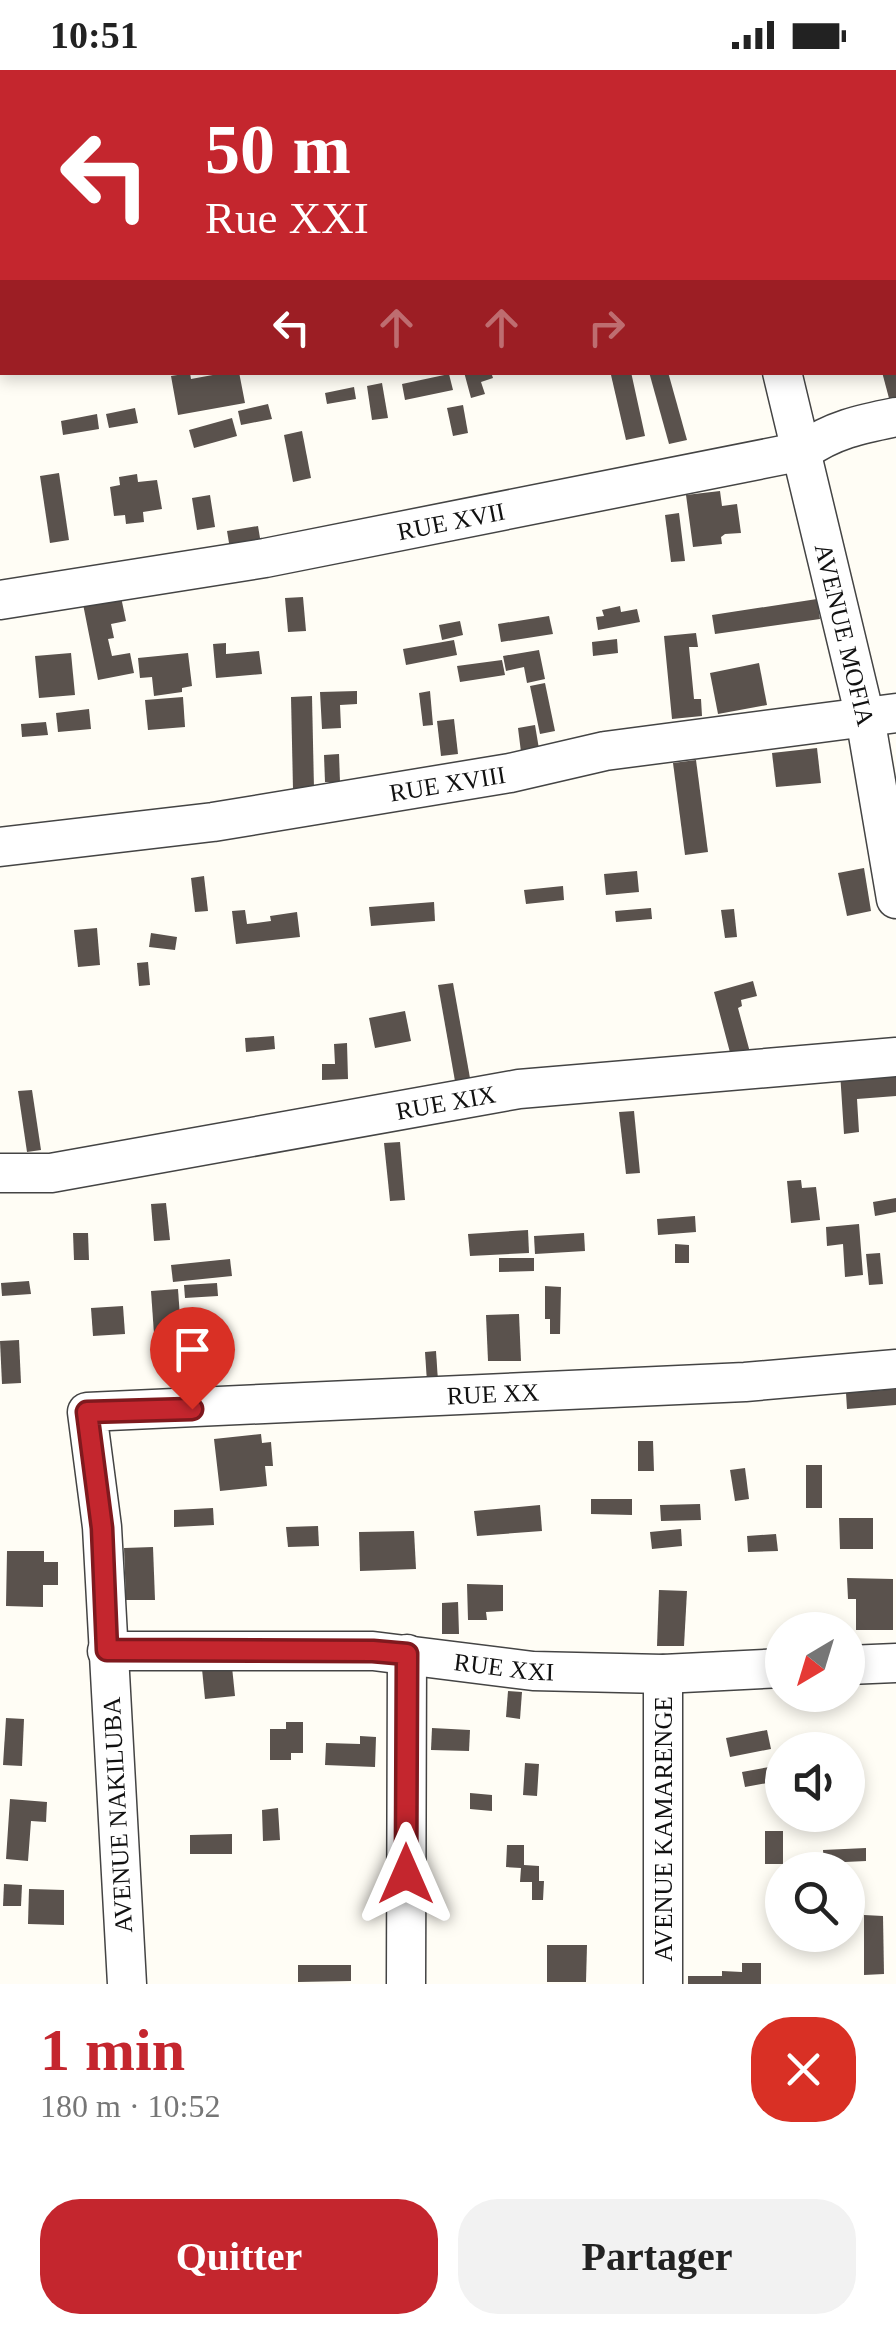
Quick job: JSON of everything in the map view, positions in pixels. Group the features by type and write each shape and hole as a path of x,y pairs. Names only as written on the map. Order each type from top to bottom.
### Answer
{"street":[{"name":"AVENUE MOFIA","path":"783,375 880,715 896,899"},
{"name":"RUE XVII","path":"0,600 265,558 803,452 846,427 896,418"},
{"name":"RUE XVIII","path":"0,848 213,822 510,773 605,752 880,715"},
{"name":"RUE XIX","path":"0,1173 51,1173 520,1090 896,1057"},
{"name":"RUE XX","path":"91,1410 192,1409 727,1383 896,1369"},
{"name":"AVENUE NAKILUBA","path":"91,1410 86,1416 102,1528 127,1984"},
{"name":"RUE XXI","path":"107,1650 373,1651 533,1671 662,1674 765,1669"},
{"path":"406,1984 407,1654"},
{"path":"865,1665 896,1663"},
{"name":"AVENUE KAMARENGE","path":"662,1674 664,1984"}],"building":[{"path":"190,375 191,379 240,375 245,403 178,415 171,376"},
{"path":"449,375 453,390 405,400 402,384"},
{"path":"465,375 492,375 493,378 481,382 485,394 471,398"},
{"path":"611,375 632,375 645,436 626,440"},
{"path":"650,375 669,375 687,440 669,444"},
{"path":"883,375 896,375 896,401 890,402"},
{"path":"382,383 388,418 372,420 367,386"},
{"path":"354,387 356,399 327,404 325,393"},
{"path":"268,404 272,419 241,425 238,411"},
{"path":"463,405 468,433 453,436 447,408"},
{"path":"135,408 138,423 109,428 106,414"},
{"path":"97,414 99,429 63,435 61,421"},
{"path":"232,418 237,436 194,448 189,430"},
{"path":"302,431 311,478 293,482 284,435"},
{"path":"59,473 69,540 50,543 40,476"},
{"path":"137,474 138,482 157,480 162,509 143,512 144,522 126,524 125,515 114,516 110,487 120,485 119,477"},
{"path":"720,491 722,506 737,504 741,533 725,534 722,544 693,547 686,495"},
{"path":"210,495 215,527 197,530 192,498"},
{"path":"679,513 685,561 671,562 665,515"},
{"path":"258,526 261,544 230,549 227,531"},
{"path":"121,597 126,621 111,624 114,638 108,639 112,656 130,653 134,673 98,680 83,604"},
{"path":"303,597 306,631 288,632 285,598"},
{"path":"817,599 820,619 715,634 712,615"},
{"path":"620,606 621,612 637,609 640,622 598,630 596,617 604,616 602,610"},
{"path":"549,616 553,634 501,642 498,624"},
{"path":"460,621 463,635 442,640 439,625"},
{"path":"696,633 698,647 689,647 694,699 701,699 702,716 672,719 664,636"},
{"path":"617,639 618,653 593,656 592,642"},
{"path":"454,640 457,655 406,665 403,649"},
{"path":"226,643 226,654 259,651 262,674 216,678 213,644"},
{"path":"539,650 545,679 527,683 524,667 506,671 503,656"},
{"path":"71,653 75,695 39,698 35,656"},
{"path":"188,653 192,686 182,688 182,692 154,696 152,677 140,678 138,658"},
{"path":"502,660 505,675 460,682 457,666"},
{"path":"759,663 767,705 718,714 710,673"},
{"path":"545,683 555,731 540,734 530,686"},
{"path":"357,691 357,704 340,705 341,728 322,729 320,692"},
{"path":"430,691 433,725 423,726 419,693"},
{"path":"312,696 314,789 293,789 291,697"},
{"path":"183,697 185,727 148,730 145,700"},
{"path":"89,709 91,729 58,732 56,713"},
{"path":"454,719 458,754 441,756 437,721"},
{"path":"46,722 48,735 22,737 21,724"},
{"path":"535,725 539,749 521,752 518,728"},
{"path":"817,748 821,783 776,787 772,753"},
{"path":"339,754 340,782 325,782 324,755"},
{"path":"696,760 708,852 685,855 673,763"},
{"path":"864,868 871,911 847,916 838,873"},
{"path":"637,871 639,892 606,895 604,874"},
{"path":"204,876 208,911 195,912 191,878"},
{"path":"563,886 564,900 526,904 524,890"},
{"path":"434,902 435,921 371,926 369,907"},
{"path":"651,908 652,919 616,922 615,911"},
{"path":"734,909 737,937 725,938 721,910"},
{"path":"245,910 247,924 297,912 300,937 236,944 232,911"},
{"path":"97,928 100,965 78,967 74,930"},
{"path":"151,933 177,937 175,950 149,947"},
{"path":"148,962 150,985 139,986 137,963"},
{"path":"753,981 757,996 741,1000 742,1006 738,1008 751,1056 732,1060 714,992"},
{"path":"453,983 470,1078 455,1081 438,985"},
{"path":"405,1011 411,1041 375,1048 369,1018"},
{"path":"274,1036 275,1049 246,1052 245,1038"},
{"path":"347,1043 348,1079 322,1080 322,1064 335,1064 334,1044"},
{"path":"896,1069 896,1096 857,1099 859,1132 844,1134 840,1072"},
{"path":"32,1090 41,1150 27,1152 18,1091"},
{"path":"634,1111 640,1173 626,1174 619,1112"},
{"path":"400,1142 405,1200 390,1201 384,1143"},
{"path":"801,1180 802,1188 816,1187 820,1220 791,1223 787,1181"},
{"path":"896,1198 896,1212 875,1216 873,1202"},
{"path":"166,1203 170,1240 154,1241 151,1204"},
{"path":"695,1216 696,1232 658,1235 657,1219"},
{"path":"859,1224 863,1275 845,1277 843,1244 827,1246 826,1227"},
{"path":"528,1230 529,1253 470,1256 468,1234"},
{"path":"73,1233 88,1233 89,1260 74,1260"},
{"path":"584,1233 585,1251 535,1254 534,1236"},
{"path":"675,1244 689,1245 689,1263 675,1263"},
{"path":"880,1253 883,1284 869,1285 866,1254"},
{"path":"499,1258 534,1258 534,1271 499,1272"},
{"path":"230,1259 232,1276 173,1282 171,1265"},
{"path":"29,1281 31,1294 2,1296 1,1283"},
{"path":"217,1283 218,1296 185,1298 184,1285"},
{"path":"545,1286 561,1287 560,1334 550,1334 550,1319 545,1319"},
{"path":"178,1289 181,1332 154,1334 151,1291"},
{"path":"123,1306 125,1334 93,1336 91,1308"},
{"path":"519,1314 521,1361 488,1361 486,1315"},
{"path":"19,1340 21,1383 2,1384 0,1341"},
{"path":"436,1351 438,1381 427,1382 425,1352"},
{"path":"896,1389 896,1405 847,1409 846,1393"},
{"path":"261,1434 262,1443 271,1442 273,1466 265,1466 267,1486 220,1491 214,1439"},
{"path":"638,1441 653,1441 654,1471 638,1471"},
{"path":"806,1465 822,1465 822,1508 806,1508"},
{"path":"745,1468 749,1499 735,1501 730,1470"},
{"path":"591,1499 632,1499 632,1515 591,1514"},
{"path":"700,1504 701,1520 661,1521 660,1505"},
{"path":"540,1505 542,1531 477,1536 474,1511"},
{"path":"213,1508 214,1525 174,1527 174,1510"},
{"path":"839,1518 873,1518 873,1549 840,1549"},
{"path":"318,1526 319,1546 288,1547 286,1527"},
{"path":"681,1529 682,1546 652,1549 650,1532"},
{"path":"414,1531 416,1569 360,1571 359,1532"},
{"path":"776,1534 778,1551 748,1552 747,1536"},
{"path":"153,1547 155,1600 126,1600 124,1548"},
{"path":"7,1551 44,1551 44,1562 58,1562 58,1585 43,1585 43,1607 6,1606"},
{"path":"847,1578 893,1579 893,1630 865,1630 865,1612 856,1612 856,1599 848,1599"},
{"path":"467,1584 503,1585 503,1611 486,1612 487,1620 468,1620"},
{"path":"659,1590 687,1591 684,1646 657,1646"},
{"path":"458,1602 459,1634 442,1634 442,1603"},
{"path":"232,1667 235,1696 205,1699 202,1669"},
{"path":"508,1691 522,1692 520,1719 506,1717"},
{"path":"6,1718 24,1719 22,1766 3,1765"},
{"path":"286,1722 303,1722 303,1753 291,1753 291,1760 270,1760 270,1729 286,1729"},
{"path":"432,1728 470,1730 469,1751 431,1750"},
{"path":"767,1732 765,1750 730,1757 726,1738"},
{"path":"360,1736 376,1737 375,1767 325,1765 326,1743 360,1744"},
{"path":"525,1763 539,1764 537,1796 523,1795"},
{"path":"765,1768 765,1783 745,1787 742,1772"},
{"path":"470,1793 492,1795 492,1811 470,1809"},
{"path":"10,1799 47,1802 46,1822 31,1821 28,1861 6,1859"},
{"path":"278,1808 280,1840 263,1841 262,1810"},
{"path":"765,1832 783,1832 783,1852 765,1852"},
{"path":"232,1834 232,1854 190,1854 190,1835"},
{"path":"507,1845 524,1845 524,1865 539,1866 539,1881 544,1881 543,1900 532,1900 532,1882 520,1882 521,1868 506,1867"},
{"path":"866,1848 866,1861 865,1852 823,1850"},
{"path":"4,1884 22,1885 21,1906 3,1906"},
{"path":"29,1889 64,1890 64,1925 28,1924"},
{"path":"865,1915 883,1916 884,1974 864,1975"},
{"path":"547,1945 587,1945 586,1982 547,1982"},
{"path":"742,1963 761,1963 761,1984 688,1984 688,1976 742,1972"},
{"path":"298,1965 351,1965 351,1981 298,1982"}],"route":[{"path":"192,1409 87,1412 102,1528 107,1650 407,1654 406,1874"}]}
